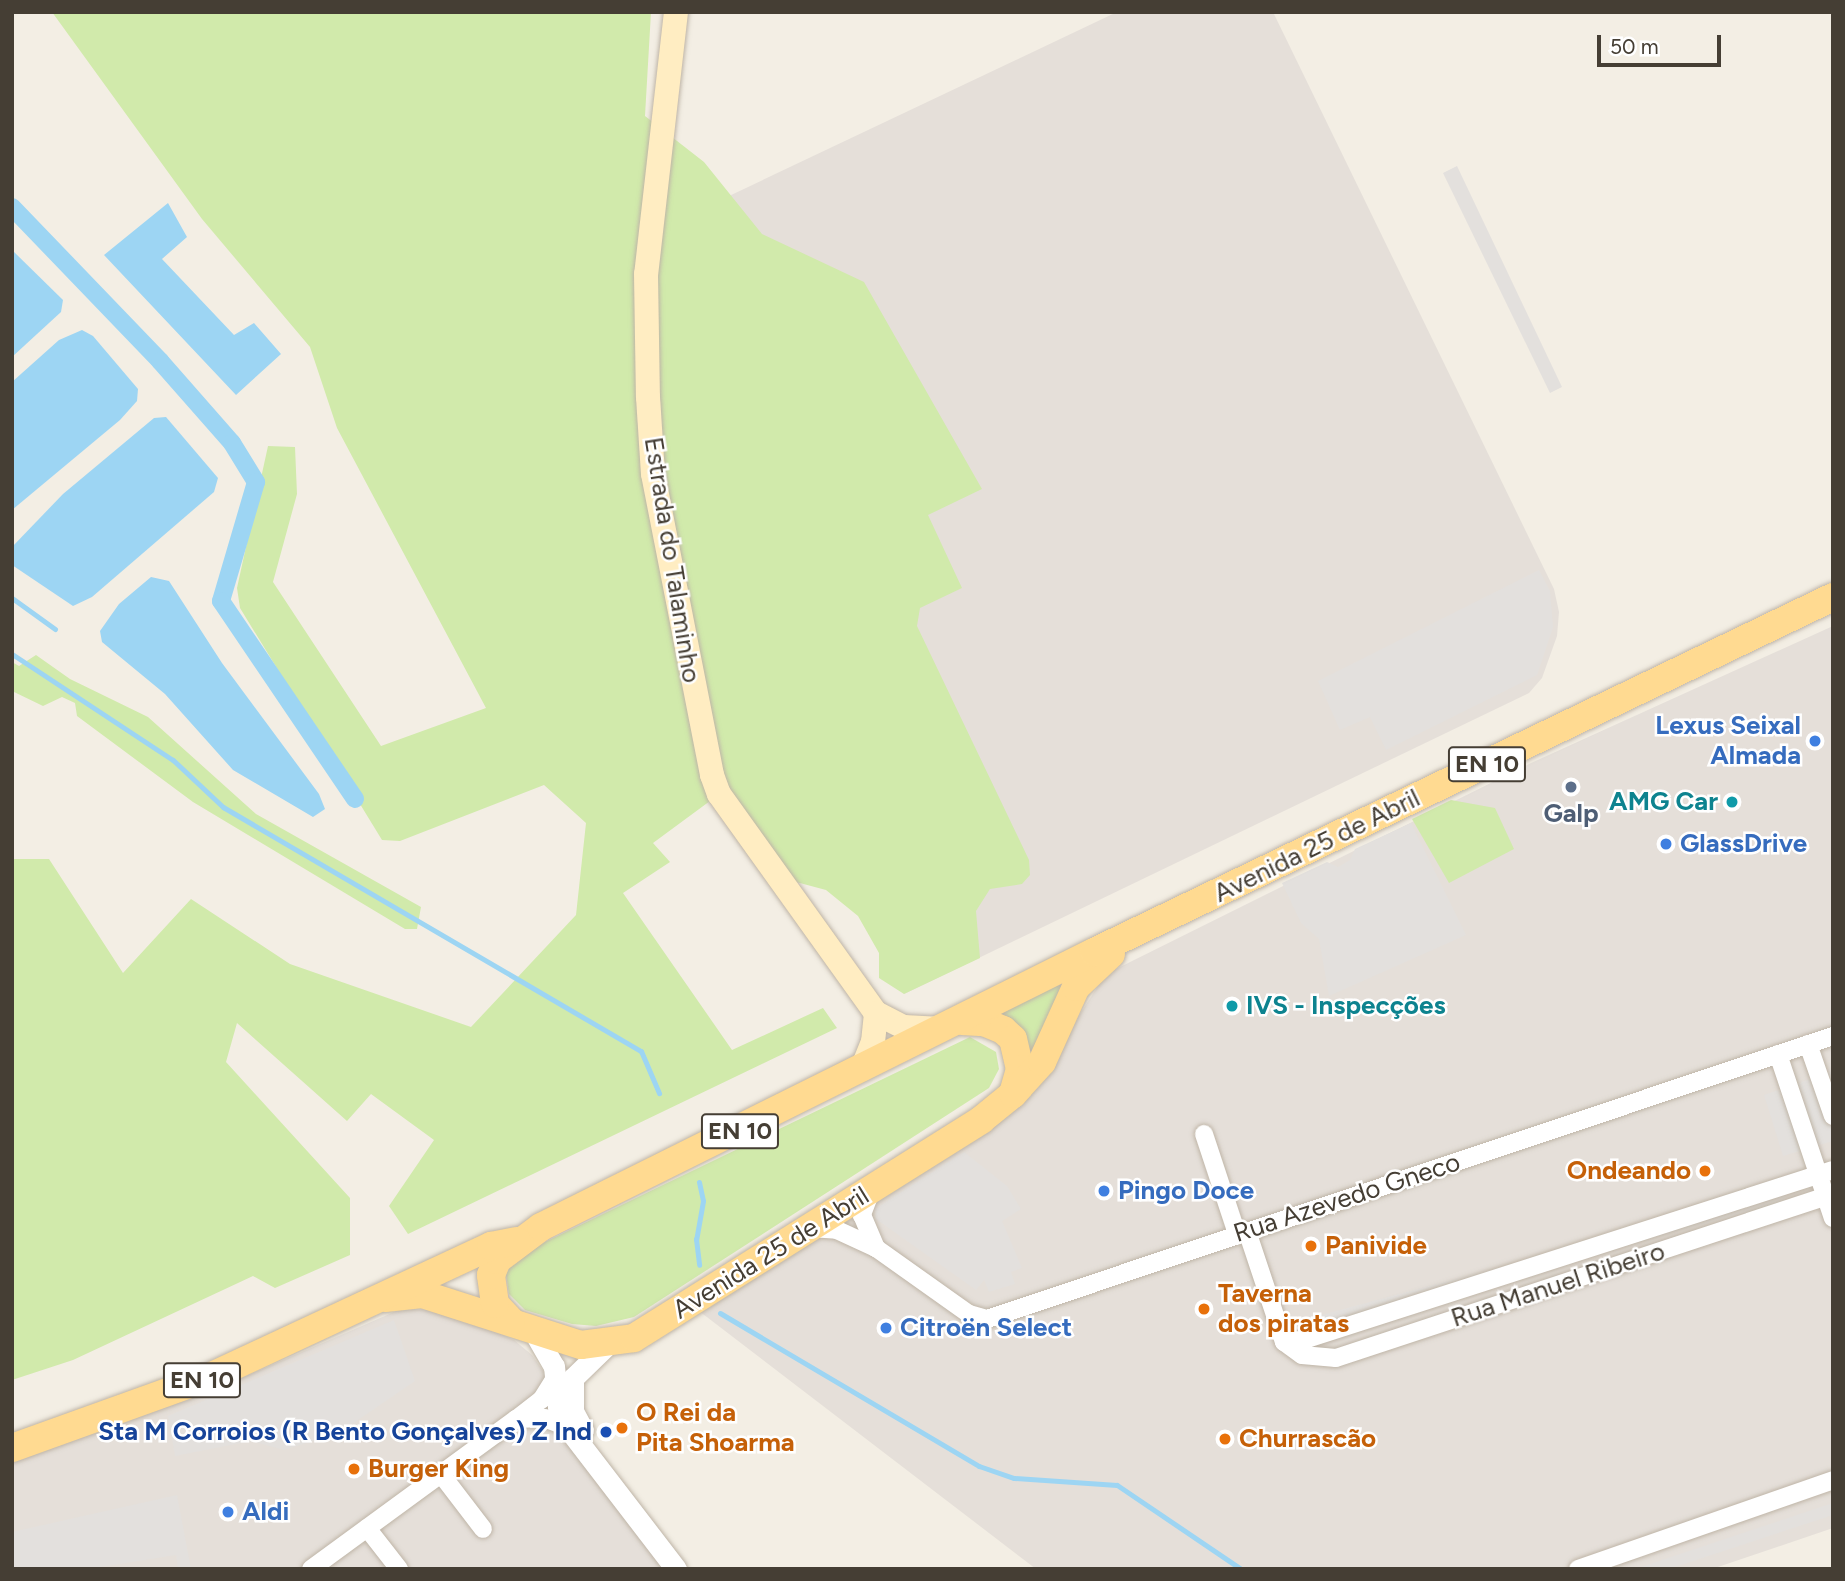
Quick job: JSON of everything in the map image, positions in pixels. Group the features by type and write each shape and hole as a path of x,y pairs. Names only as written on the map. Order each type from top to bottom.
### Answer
{"main road":[{"name":"Estrada do Talaminho","path":"676,12 646,274 649,397 653,474 696,701 719,794 876,1013"},
{"name":"Avenida 25 de Abril","path":"523,1326 495,1304 491,1275 497,1260 517,1241 1141,931 1833,597"},
{"name":"Avenida 25 de Abril","path":"386,1298 422,1294 581,1345 607,1345 634,1338 873,1188 1013,1094 1042,1062 1076,987 1141,931"},
{"path":"862,1069 873,1042 876,1013 904,1027 984,1022 1003,1030 1013,1040 1020,1069 1013,1094"},
{"name":"Avenida 25 de Abril","path":"12,1448 165,1395 386,1298 491,1245 517,1241"}],"street":[{"name":"Rua Azevedo Gneco","path":"808,1228 836,1230 876,1248 969,1314 987,1320 1833,1035"},
{"path":"1808,1044 1833,1116"},
{"path":"1778,1054 1826,1172 1833,1218"},
{"path":"1204,1134 1284,1342 1307,1339 1826,1172"},
{"path":"873,1188 864,1199 862,1216 876,1248"},
{"name":"Rua Manuel Ribeiro","path":"1284,1342 1302,1355 1336,1358 1829,1195"},
{"path":"523,1326 554,1366 558,1407 567,1427 597,1460 676,1569"},
{"path":"597,1460 573,1411 573,1378 607,1345"},
{"path":"311,1569 542,1399 555,1378"},
{"path":"516,1419 544,1418 567,1427"},
{"path":"441,1474 483,1529"},
{"path":"1578,1569 1833,1479"},
{"path":"367,1528 398,1569"}],"shaded area":[{"path":"1117,12 1273,12 1554,589 1559,612 1557,636 1542,678 1529,693 904,994 710,205"},
{"path":"1457,166 1562,387 1550,393 1443,173"},
{"path":"1539,570 1550,591 1553,627 1537,675 1386,750 1370,717 1340,730 1318,681"},
{"path":"1833,626 1833,1528 1712,1569 1036,1569 699,1311 1026,1097 1106,974 1531,763"},
{"path":"1411,823 1466,935 1329,996 1319,939 1301,923 1282,883 1327,862 1338,867 1350,860 1355,849"},
{"path":"1833,1071 1833,1141 1783,1156 1764,1095"},
{"path":"964,1152 1007,1186 1021,1209 1002,1221 1022,1268 1011,1272 1015,1284 989,1292 984,1280 976,1290 876,1219 875,1209"},
{"path":"1784,1191 1787,1202 1320,1327 1317,1316"},
{"path":"401,1309 430,1310 479,1324 514,1340 532,1355 680,1569 12,1569 12,1460 221,1387"},
{"path":"394,1320 415,1381 339,1433 284,1450 251,1441 175,1456 168,1416"},
{"path":"177,1495 191,1569 178,1569 176,1555 88,1569 12,1569 12,1532"},
{"path":"1833,1503 1833,1515 1669,1569 1635,1569"}],"green space":[{"path":"52,12 651,12 645,116 704,162 762,234 864,282 982,489 928,515 962,588 920,608 917,626 1029,860 1030,875 1022,884 990,889 976,911 980,958 904,994 879,978 879,953 858,916 826,890 796,882 710,801 653,843 670,862 623,893 732,1050 823,1008 837,1028 408,1234 389,1206 434,1140 371,1094 347,1121 237,1023 226,1062 350,1198 350,1255 275,1288 253,1276 73,1360 12,1380 12,859 49,859 123,973 191,899 290,964 471,1027 576,915 586,823 544,785 400,841 382,840 240,608 237,588 268,446 295,447 297,494 273,582 381,746 486,708 337,428 310,347 202,219"},
{"path":"36,655 70,679 148,717 256,814 421,907 417,929 405,929 193,802 77,716 75,703 62,697 43,706 12,691 12,662 19,666"},
{"path":"1451,800 1495,808 1514,849 1449,883 1412,819"},
{"path":"1077,971 1037,1059 991,1015"},
{"path":"970,1037 996,1052 999,1069 989,1088 634,1317 596,1326 572,1324 525,1310 509,1294 506,1274 518,1255"}],"water":[{"path":"168,203 187,237 162,259 234,335 254,323 281,354 236,395 104,255"},
{"path":"12,250 63,300 61,312 12,357"},
{"path":"82,330 93,336 138,389 137,401 120,420 12,510 12,382 59,340"},
{"path":"166,417 218,478 214,492 92,597 73,606 12,565 12,547 63,494 154,418"},
{"path":"151,577 169,581 222,663 319,794 325,809 313,817 233,770 165,694 102,642 100,631 119,604"}],"waterway":[{"path":"12,207 160,361 232,443 256,482 221,601 355,799"},
{"path":"12,598 55,629"},
{"path":"12,654 173,760 223,807 641,1051 659,1093"},
{"path":"699,1182 703,1201 696,1239 699,1265"},
{"path":"720,1313 979,1466 1014,1478 1117,1485 1241,1569"}],"place":[{"name":"Lexus Seixal Almada","path":"1815,741"},
{"name":"Galp","path":"1571,787"},
{"name":"AMG Car","path":"1732,802"},
{"name":"GlassDrive","path":"1666,844"},
{"name":"IVS - Inspecções","path":"1232,1006"},
{"name":"Ondeando","path":"1705,1171"},
{"name":"Pingo Doce","path":"1104,1191"},
{"name":"Panivide","path":"1311,1246"},
{"name":"Taverna dos piratas","path":"1204,1309"},
{"name":"Citroën Select","path":"886,1328"},
{"name":"O Rei da Pita Shoarma","path":"622,1428"},
{"name":"Sta M Corroios (R Bento Gonçalves) Z Ind","path":"606,1432"},
{"name":"Churrascão","path":"1225,1439"},
{"name":"Burger King","path":"354,1469"},
{"name":"Aldi","path":"228,1512"}]}
